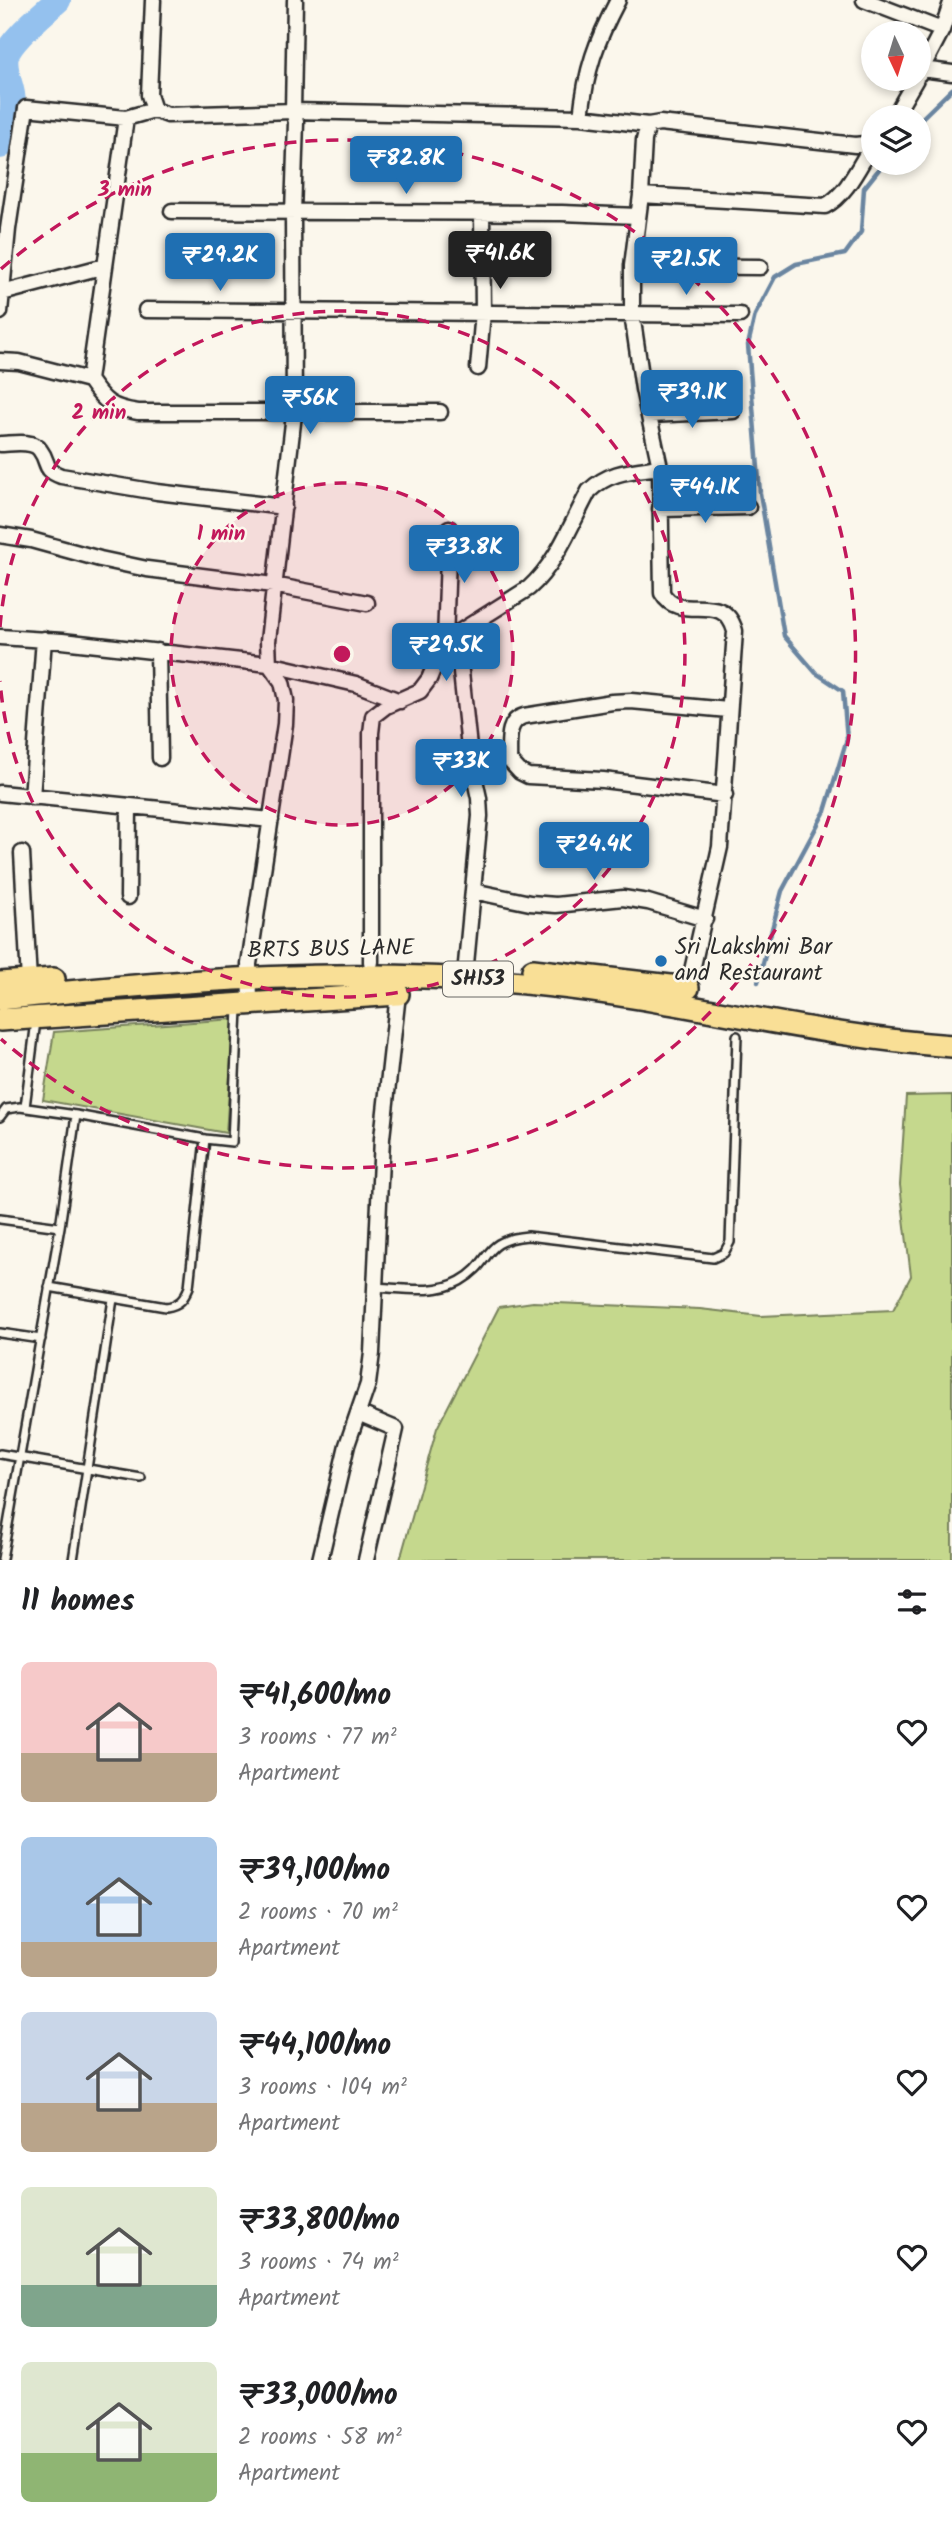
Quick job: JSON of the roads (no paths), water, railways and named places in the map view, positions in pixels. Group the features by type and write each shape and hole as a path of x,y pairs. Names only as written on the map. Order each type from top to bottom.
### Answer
{"main road":[{"path":"0,983 371,962 466,964 688,988"},
{"name":"BRTS BUS LANE","path":"0,999 249,970 401,974 535,984 685,1005 911,1043 952,1046"},
{"path":"0,1020 398,994"}],"street":[{"path":"153,0 149,95 153,110"},
{"path":"244,1003 285,724 286,700 282,682 269,664 268,641 295,414 295,0"},
{"path":"581,117 584,83 592,55 618,0"},
{"path":"864,0 942,30"},
{"path":"931,51 942,30 952,0"},
{"path":"0,312 8,229 26,108 126,118 153,110 168,115 275,110 581,117 861,145"},
{"path":"126,118 89,380 102,400 120,409 138,412 440,412"},
{"path":"648,125 643,140 641,195 632,266 632,314 660,467 662,593 674,606 720,609 732,619 735,631 720,847 688,988"},
{"path":"641,195 825,206 833,202 861,162"},
{"path":"172,211 562,213 638,216"},
{"path":"478,368 483,312 482,213"},
{"path":"2,293 105,266"},
{"path":"632,266 760,267"},
{"path":"146,310 740,315"},
{"path":"0,361 19,362 89,380"},
{"path":"650,415 733,411"},
{"path":"0,444 34,445 40,449 46,466 61,476 157,492 284,507"},
{"path":"371,962 372,723 377,712 419,691 429,679 451,638 529,588 540,578 589,491 598,482 610,475 660,467"},
{"path":"660,509 748,507"},
{"path":"449,528 451,638 480,816 466,964"},
{"path":"0,535 31,540 147,569 273,585 367,603"},
{"path":"0,637 44,639 269,664 356,684 400,701"},
{"path":"32,797 44,639"},
{"path":"158,651 160,758"},
{"path":"509,760 511,726 517,718 523,716 594,703 621,701 728,710"},
{"path":"470,757 509,760 528,776 603,780 725,795"},
{"path":"0,793 271,820"},
{"path":"128,897 129,806"},
{"path":"22,853 29,981"},
{"path":"473,891 530,903 556,905 623,898 648,902 705,919"},
{"path":"320,1560 347,1445 369,1384 382,1138 398,994"},
{"path":"358,1413 396,1429 366,1560"}],"lane":[{"path":"0,1117 6,1109 25,1107 232,1142 240,1018 244,1003"},
{"path":"25,1107 37,1018"},
{"path":"374,1287 432,1289 458,1283 475,1271 496,1244 509,1238 528,1236 713,1258 724,1253 730,1242 737,1036"},
{"path":"3,1559 60,1227 76,1115"},
{"path":"49,1287 166,1307 177,1306 189,1287 205,1139"},
{"path":"0,1219 60,1227"},
{"path":"73,1560 113,1299"},
{"path":"0,1334 41,1339"},
{"path":"0,1454 141,1478"}],"waterway":[{"path":"0,146 9,127 13,107 5,65 6,56 21,34 58,0"},
{"path":"0,84 8,76"},
{"path":"931,109 952,89"},
{"path":"758,982 782,891 825,811 847,739 843,691 816,673 784,636 760,493 748,345 755,315 775,277 796,264 845,254 861,232 864,188 874,175"}],"place":[{"name":"Sri Lakshmi Bar and Restaurant","path":"661,961"}]}
